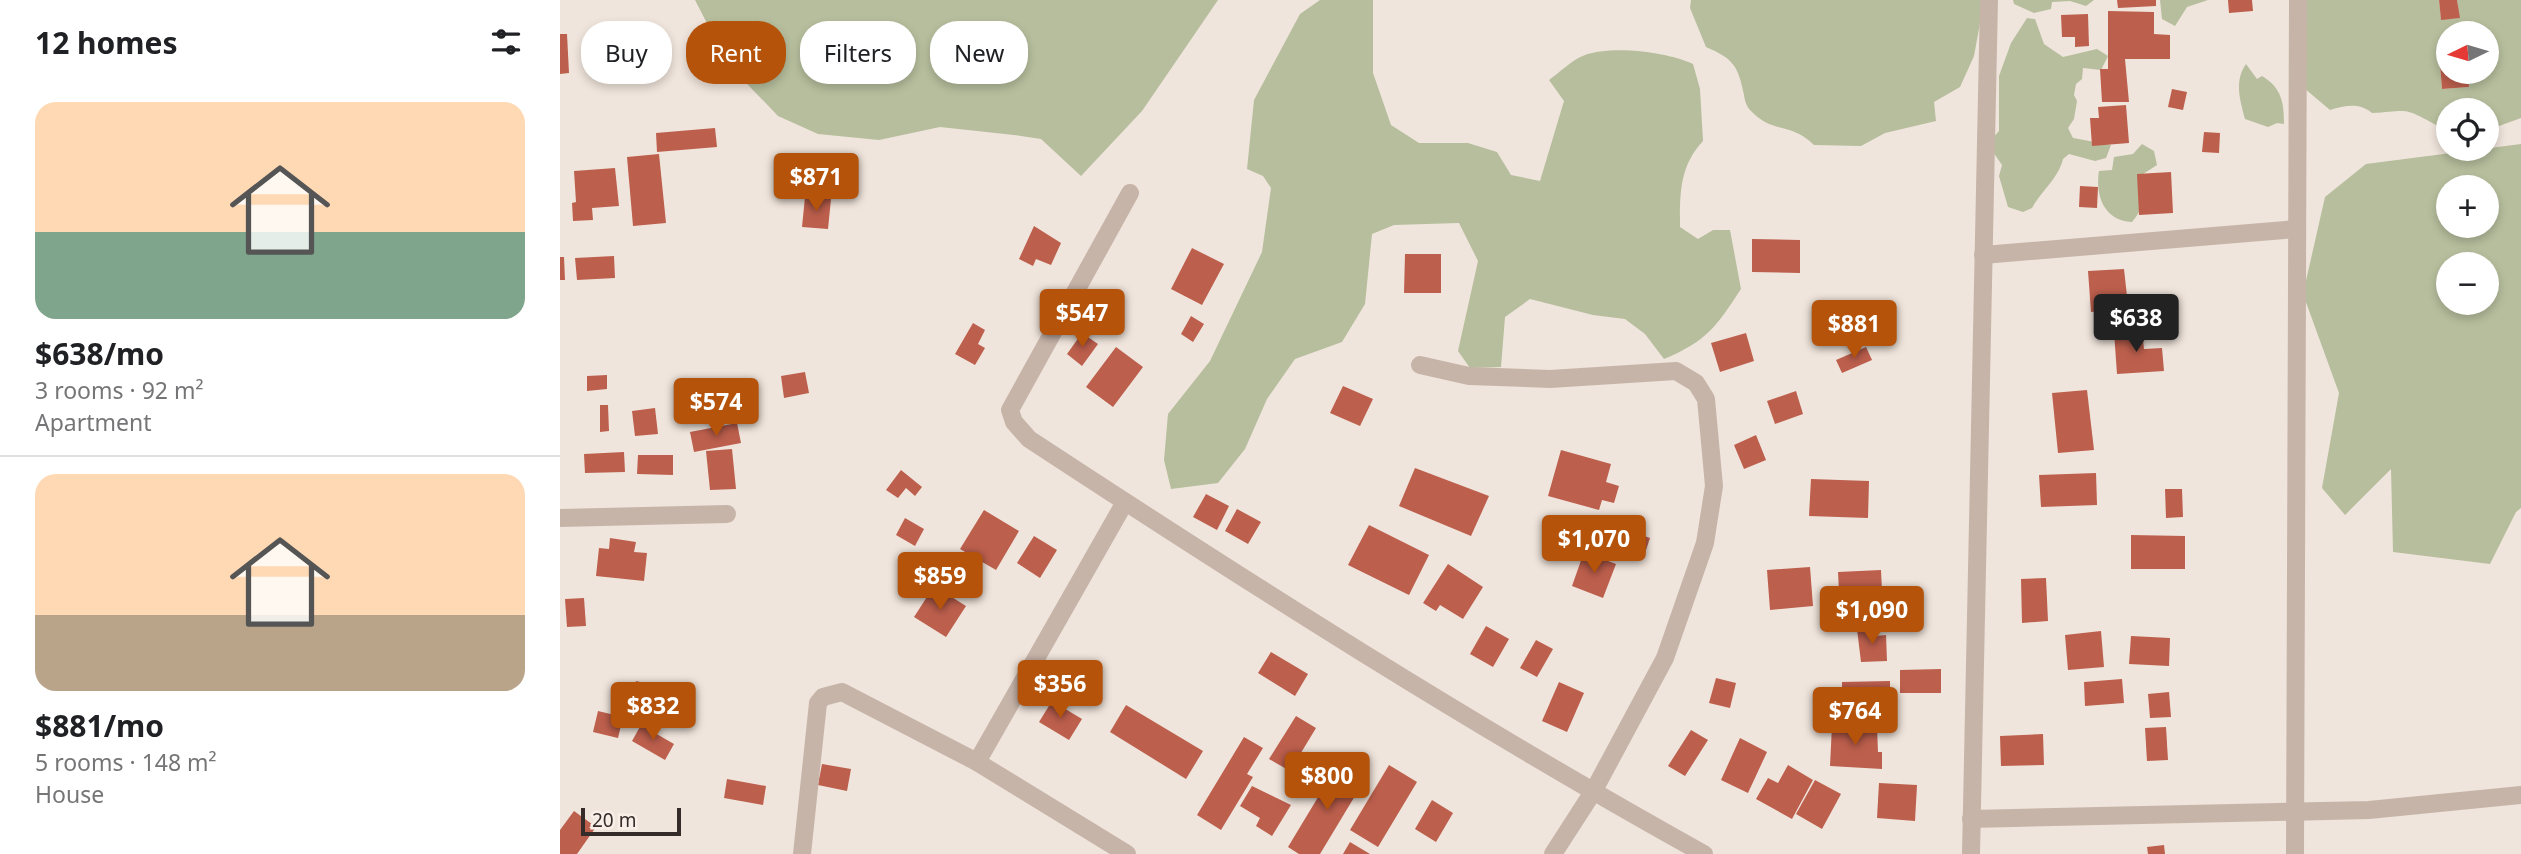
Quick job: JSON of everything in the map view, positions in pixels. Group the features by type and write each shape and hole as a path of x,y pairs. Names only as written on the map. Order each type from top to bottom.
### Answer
{"street":[{"path":"1971,854 1989,0"},
{"path":"2295,854 2298,0"},
{"path":"1130,193 1010,410 1014,422 1029,439 1284,607 1593,792 1704,854"},
{"path":"1983,255 2296,229"},
{"path":"1420,365 1469,376 1550,379 1676,371 1696,383 1706,399 1714,486 1705,543 1665,658 1593,792 1553,854"},
{"path":"977,762 1125,502"},
{"path":"560,518 727,514"},
{"path":"802,854 818,703 823,696 835,692 847,692 977,762 1127,854"},
{"path":"1970,819 2369,810 2521,794"}],"green space":[{"path":"695,0 1218,0 1142,111 1081,176 1041,139 940,127 879,140 818,134 778,116 747,84 786,84 786,21 706,21"},
{"path":"1320,0 1373,0 1373,73 1391,125 1419,143 1468,143 1497,152 1511,175 1540,181 1564,101 1549,80 1566,66 1585,55 1610,50 1655,53 1693,64 1700,89 1703,141 1689,161 1682,181 1680,227 1698,239 1713,230 1730,230 1741,289 1717,323 1691,346 1664,359 1645,334 1625,319 1593,315 1530,299 1505,317 1501,367 1470,368 1458,351 1478,261 1459,223 1394,225 1372,234 1365,304 1342,342 1295,359 1267,399 1245,449 1218,483 1171,489 1164,460 1168,414 1210,361 1262,252 1271,188 1263,176 1247,169 1254,100 1300,14"},
{"path":"1691,0 1981,0 1983,7 1974,56 1960,87 1934,102 1936,121 1885,133 1861,146 1814,145 1797,133 1766,123 1750,110 1737,70 1723,55 1706,47 1690,8"},
{"path":"2013,0 2094,0 2086,6 2070,1 2052,2 2051,9 2034,13 2014,4"},
{"path":"2160,0 2208,0 2187,7 2175,26 2162,19"},
{"path":"2304,0 2439,0 2441,19 2459,18 2457,0 2521,0 2521,118 2499,126 2499,98 2436,98 2436,125 2405,111 2372,113 2362,107 2351,106 2330,110 2304,88 2306,65"},
{"path":"2027,18 2035,19 2044,44 2063,57 2097,49 2108,56 2101,70 2083,68 2082,79 2076,84 2074,95 2077,101 2074,119 2068,128 2073,138 2111,145 2106,158 2095,161 2069,154 2063,159 2057,173 2032,208 2023,212 2008,207 1999,176 2002,165 1991,149 1991,140 1999,131 1999,76 2011,43"},
{"path":"2246,64 2257,79 2262,76 2278,91 2284,124 2277,123 2268,127 2245,119 2239,84"},
{"path":"2142,144 2154,151 2157,165 2143,174 2142,200 2136,217 2132,222 2122,221 2108,212 2100,197 2099,171 2112,170 2114,157 2133,154"},
{"path":"2521,144 2521,508 2516,512 2490,564 2393,552 2391,469 2345,515 2322,488 2339,393 2303,294 2325,197 2366,164 2436,155 2436,161 2499,161 2499,147"}],"building":[{"path":"2117,0 2156,0 2156,6 2118,8"},
{"path":"2228,0 2252,0 2253,11 2229,13"},
{"path":"2439,0 2457,0 2460,18 2441,20"},
{"path":"2108,11 2154,12 2154,34 2170,35 2170,59 2125,59 2129,102 2102,102 2100,69 2108,69"},
{"path":"2088,14 2089,46 2075,47 2075,37 2062,37 2061,15"},
{"path":"560,34 567,34 569,73 560,74"},
{"path":"2442,84 2469,84 2469,87 2442,89"},
{"path":"2172,89 2187,92 2183,110 2168,107"},
{"path":"2126,105 2129,143 2092,146 2090,118 2099,118 2098,107"},
{"path":"715,128 717,147 657,152 656,133"},
{"path":"2204,132 2220,133 2219,153 2202,152"},
{"path":"659,154 666,223 633,226 627,157"},
{"path":"615,168 619,206 592,208 593,220 573,221 572,203 576,202 574,171"},
{"path":"2171,172 2173,213 2139,215 2137,174"},
{"path":"2080,186 2098,187 2097,208 2079,207"},
{"path":"805,197 831,199 828,229 802,227"},
{"path":"1034,226 1061,243 1051,265 1036,259 1033,266 1019,259"},
{"path":"1752,239 1800,240 1800,273 1752,272"},
{"path":"1192,248 1224,264 1202,305 1171,289"},
{"path":"1405,254 1441,254 1441,293 1404,293"},
{"path":"614,256 615,278 577,280 575,258"},
{"path":"560,257 564,257 565,280 560,280"},
{"path":"2124,269 2127,296 2110,297 2111,310 2091,312 2088,271"},
{"path":"1191,316 1204,324 1193,342 1181,334"},
{"path":"973,323 985,330 978,344 985,348 975,365 955,354"},
{"path":"2142,330 2144,349 2162,348 2164,371 2117,374 2114,332"},
{"path":"1082,333 1098,344 1082,366 1067,354"},
{"path":"1746,333 1754,361 1720,372 1711,343"},
{"path":"1116,347 1143,367 1113,407 1086,387"},
{"path":"1866,347 1872,360 1842,373 1836,360"},
{"path":"805,372 809,393 784,398 781,376"},
{"path":"607,375 607,389 587,391 587,376"},
{"path":"1343,386 1373,399 1360,426 1330,413"},
{"path":"2087,390 2094,450 2058,453 2052,393"},
{"path":"1796,391 1803,414 1775,424 1767,401"},
{"path":"726,399 727,419 690,422 688,401"},
{"path":"600,405 608,405 609,431 600,432"},
{"path":"655,408 658,434 635,436 632,411"},
{"path":"737,423 741,443 694,452 690,432"},
{"path":"1756,435 1766,460 1744,469 1734,445"},
{"path":"732,449 736,489 710,490 706,451"},
{"path":"1561,450 1611,464 1606,482 1619,486 1614,503 1602,500 1599,510 1548,496"},
{"path":"624,452 625,472 585,473 584,454"},
{"path":"638,455 673,455 673,475 637,474"},
{"path":"1415,468 1489,496 1471,536 1399,506"},
{"path":"901,470 922,487 915,496 906,488 898,498 886,490"},
{"path":"2096,473 2097,505 2041,507 2039,475"},
{"path":"1811,479 1869,481 1868,518 1809,516"},
{"path":"2165,489 2182,489 2183,517 2166,518"},
{"path":"1206,494 1229,506 1217,530 1193,517"},
{"path":"1237,509 1261,522 1248,544 1225,531"},
{"path":"984,510 1019,531 996,570 960,549"},
{"path":"905,518 924,529 915,546 896,535"},
{"path":"1369,525 1429,555 1409,595 1348,565"},
{"path":"1611,525 1650,538 1643,559 1603,547"},
{"path":"2131,535 2185,536 2185,569 2131,569"},
{"path":"1034,536 1057,550 1040,578 1017,563"},
{"path":"610,538 636,542 634,552 647,553 644,581 596,576 599,548 609,549"},
{"path":"1584,552 1616,564 1603,598 1572,586"},
{"path":"1448,564 1483,587 1463,619 1440,605 1436,611 1423,603"},
{"path":"1810,567 1813,606 1770,610 1767,570"},
{"path":"1881,570 1882,591 1864,592 1865,610 1840,612 1838,572"},
{"path":"2046,578 2048,621 2022,623 2021,579"},
{"path":"934,586 966,606 946,637 914,617"},
{"path":"584,598 586,626 567,627 565,599"},
{"path":"1486,626 1509,639 1493,667 1470,654"},
{"path":"1874,628 1875,636 1886,635 1887,661 1861,662 1857,629"},
{"path":"2101,631 2104,667 2068,670 2065,635"},
{"path":"2131,636 2170,638 2169,666 2129,664"},
{"path":"1536,640 1553,649 1537,677 1520,668"},
{"path":"1271,652 1308,674 1295,696 1258,673"},
{"path":"1941,669 1941,693 1900,693 1900,670"},
{"path":"1716,678 1736,683 1730,708 1709,703"},
{"path":"2122,679 2124,703 2085,706 2084,682"},
{"path":"636,681 674,690 670,710 631,701"},
{"path":"1890,681 1890,715 1842,716 1842,682"},
{"path":"1559,682 1584,693 1567,732 1542,721"},
{"path":"2169,692 2171,717 2150,718 2148,694"},
{"path":"1052,701 1082,719 1069,740 1039,722"},
{"path":"1126,705 1203,751 1186,779 1110,732"},
{"path":"598,711 623,717 618,738 593,732"},
{"path":"1296,716 1316,728 1290,771 1269,759"},
{"path":"641,725 674,744 665,760 632,741"},
{"path":"1832,725 1877,727 1882,769 1830,766"},
{"path":"2166,727 2168,760 2147,761 2145,728"},
{"path":"1691,730 1708,740 1685,776 1668,766"},
{"path":"2043,734 2044,765 2001,766 2000,736"},
{"path":"1244,737 1263,748 1247,774 1253,777 1221,830 1197,815"},
{"path":"1740,738 1767,752 1748,793 1721,780"},
{"path":"822,764 851,769 847,791 818,785"},
{"path":"1389,765 1417,782 1378,847 1350,830"},
{"path":"1788,765 1813,780 1792,819 1756,799 1768,778 1778,783"},
{"path":"1351,766 1367,776 1320,854 1299,854 1288,847 1335,769 1346,776"},
{"path":"727,779 766,786 763,805 724,798"},
{"path":"1815,780 1841,794 1822,829 1796,814"},
{"path":"1879,783 1917,785 1915,821 1877,818"},
{"path":"1252,786 1291,805 1272,836 1256,826 1260,818 1240,806"},
{"path":"1432,800 1453,813 1436,842 1415,829"},
{"path":"574,811 596,827 577,854 560,854 560,830"},
{"path":"1350,842 1370,854 1343,854"},
{"path":"2164,845 2165,854 2148,854 2147,847"}]}
